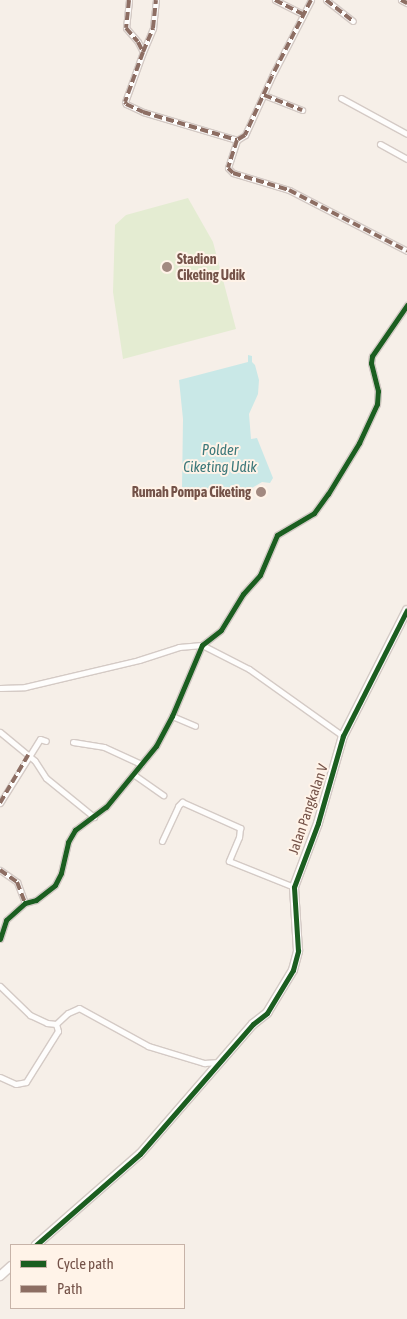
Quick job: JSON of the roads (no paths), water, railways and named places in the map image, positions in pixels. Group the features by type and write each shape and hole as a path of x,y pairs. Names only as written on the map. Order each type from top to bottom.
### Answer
{"street":[{"path":"129,0 126,28 138,42 142,52"},
{"path":"156,0 153,28 124,102 142,112 237,140 246,136 311,0"},
{"path":"275,0 303,14"},
{"path":"326,0 353,21"},
{"path":"401,0 407,3"},
{"path":"264,95 302,110"},
{"path":"340,98 407,134"},
{"path":"237,140 228,164 228,168 233,173 289,190 407,250"},
{"path":"380,144 407,159"},
{"path":"0,939 6,920 25,903 36,900 55,885 61,873 71,836 75,830 106,807 156,746 172,716 202,645 221,630 242,594 260,575 277,535 297,524 318,508 354,450 378,400 372,356 407,305"},
{"name":"Jalan Pangkalan V","path":"37,1244 125,1170 253,1024 267,1012 293,970 298,951 294,886 318,823 343,736 407,610"},
{"path":"0,688 8,689 31,685 140,660 179,646 202,645 249,669 343,736"},
{"path":"172,716 195,726"},
{"path":"0,732 28,755 46,778 94,816"},
{"path":"0,803 28,755 40,739 46,741"},
{"path":"73,742 104,747 141,764"},
{"path":"133,774 162,794"},
{"path":"162,841 178,806 182,802 240,828 239,837 229,861 294,886"},
{"path":"0,870 16,882 25,903"},
{"path":"0,986 36,1019 56,1024"},
{"path":"56,1024 68,1013 79,1008 138,1042 204,1063 220,1062"},
{"path":"0,1077 16,1084 26,1082 58,1031 56,1024"},
{"path":"0,1276 10,1267"}],"water":[{"name":"Polder Ciketing Udik","path":"248,355 252,356 252,362 255,365 259,380 258,394 249,414 251,439 257,438 273,478 270,483 262,482 237,497 182,487 183,419 179,380 248,362"}],"place":[{"name":"Stadion Ciketing Udik","path":"167,267"},
{"name":"Rumah Pompa Ciketing","path":"261,492"}]}
